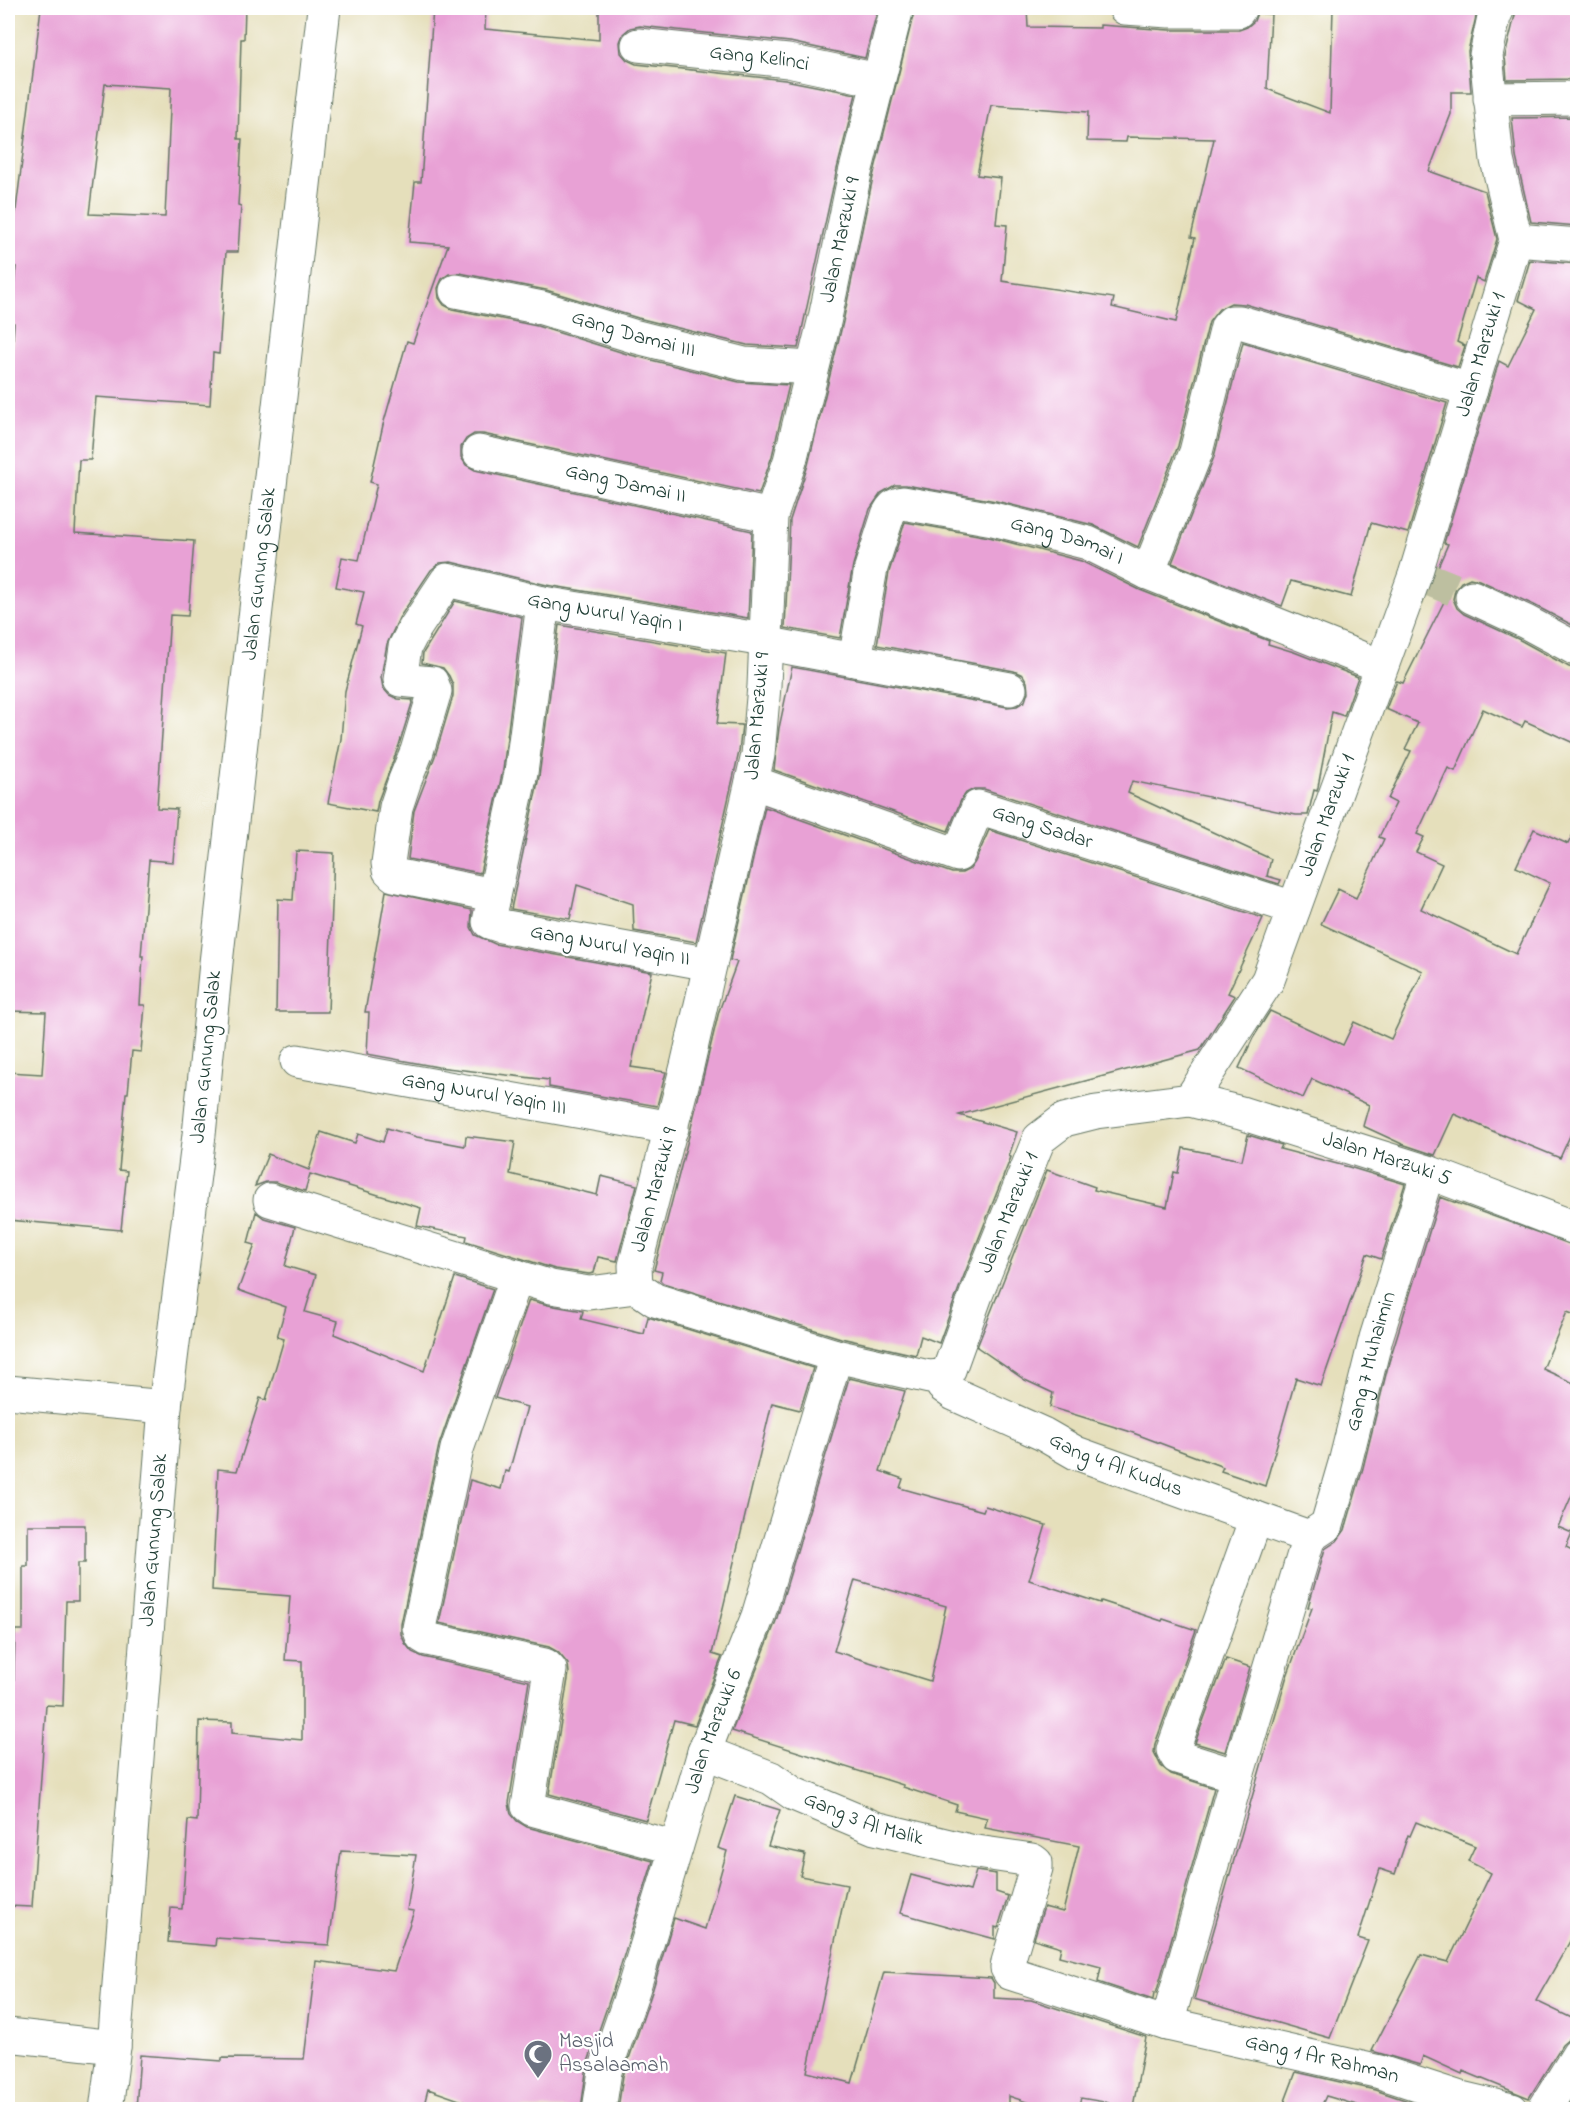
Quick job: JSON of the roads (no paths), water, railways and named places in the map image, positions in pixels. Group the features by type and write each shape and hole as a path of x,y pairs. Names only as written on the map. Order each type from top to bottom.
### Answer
{"street":[{"name":"Jalan Gunung Salak","path":"106,2109 114,2047 165,1407 199,1135 216,963 324,8"},
{"name":"Jalan Marzuki 9","path":"636,1287 635,1266 672,1128 758,755 764,686 764,642 771,516 788,466 825,318 855,173 897,8"},
{"path":"1125,8 1169,11 1238,11 1240,8"},
{"path":"1498,8 1486,55 1497,160 1516,240 1578,245"},
{"name":"Gang Kelinci","path":"638,45 788,62 878,80"},
{"path":"1490,99 1578,98"},
{"name":"Jalan Marzuki 1","path":"941,1376 949,1370 976,1294 1039,1139 1064,1120 1096,1112 1190,1100 1268,980 1381,666 1419,576 1516,240"},
{"name":"Gang Damai III","path":"456,291 542,308 633,336 744,364 812,368"},
{"path":"1148,573 1196,452 1227,327 1232,322 1240,322 1471,390"},
{"name":"Gang Damai II","path":"479,452 771,516"},
{"name":"Gang Damai I","path":"855,660 871,568 888,514 897,504 911,503 993,519 1088,543 1148,573 1381,666"},
{"name":"Gang Nurul Yaqin I","path":"447,580 543,603 764,642"},
{"name":"Gang Nurul Yaqin II","path":"447,580 405,647 400,680 432,683 435,691 417,751 396,807 389,870 394,875 483,893 501,914 710,964"},
{"path":"1472,597 1578,650"},
{"path":"501,914 543,603"},
{"path":"764,642 1010,689"},
{"name":"Gang Sadar","path":"752,782 958,855 978,807 1294,908"},
{"name":"Gang Nurul Yaqin III","path":"297,1061 672,1128"},
{"name":"Jalan Marzuki 5","path":"1190,1100 1241,1113 1428,1172 1578,1229"},
{"name":"Gang 7 Muhaimin","path":"1307,1536 1327,1525 1376,1338 1428,1172"},
{"path":"270,1200 551,1287 589,1293 636,1287 655,1300 836,1356 929,1377 941,1376"},
{"path":"517,1276 457,1449 418,1628 422,1636 427,1639 545,1665 550,1670 528,1806 676,1848"},
{"name":"Jalan Marzuki 6","path":"599,2109 605,2071 634,1987 704,1752 758,1616 836,1356"},
{"name":"Gang 4 Al Kudus","path":"941,1376 943,1386 954,1394 1043,1434 1076,1453 1307,1536"},
{"path":"8,1392 165,1407"},
{"path":"1237,1776 1177,1757 1173,1750 1256,1518"},
{"path":"1167,2024 1307,1536"},
{"name":"Gang 3 Al Malik","path":"704,1752 771,1778 795,1794 875,1828 970,1851 1032,1860"},
{"name":"Gang 1 Ar Rahman","path":"1032,1860 1036,1863 1036,1868 1008,1962 1010,1973 1167,2024 1380,2072 1457,2097 1512,2109"},
{"path":"8,2035 114,2047"},
{"path":"1544,2109 1578,2055"}],"tunnel":[{"path":"1423,577 1472,597"}],"place":[{"name":"Masjid Assalaamah","path":"538,2080"}]}
